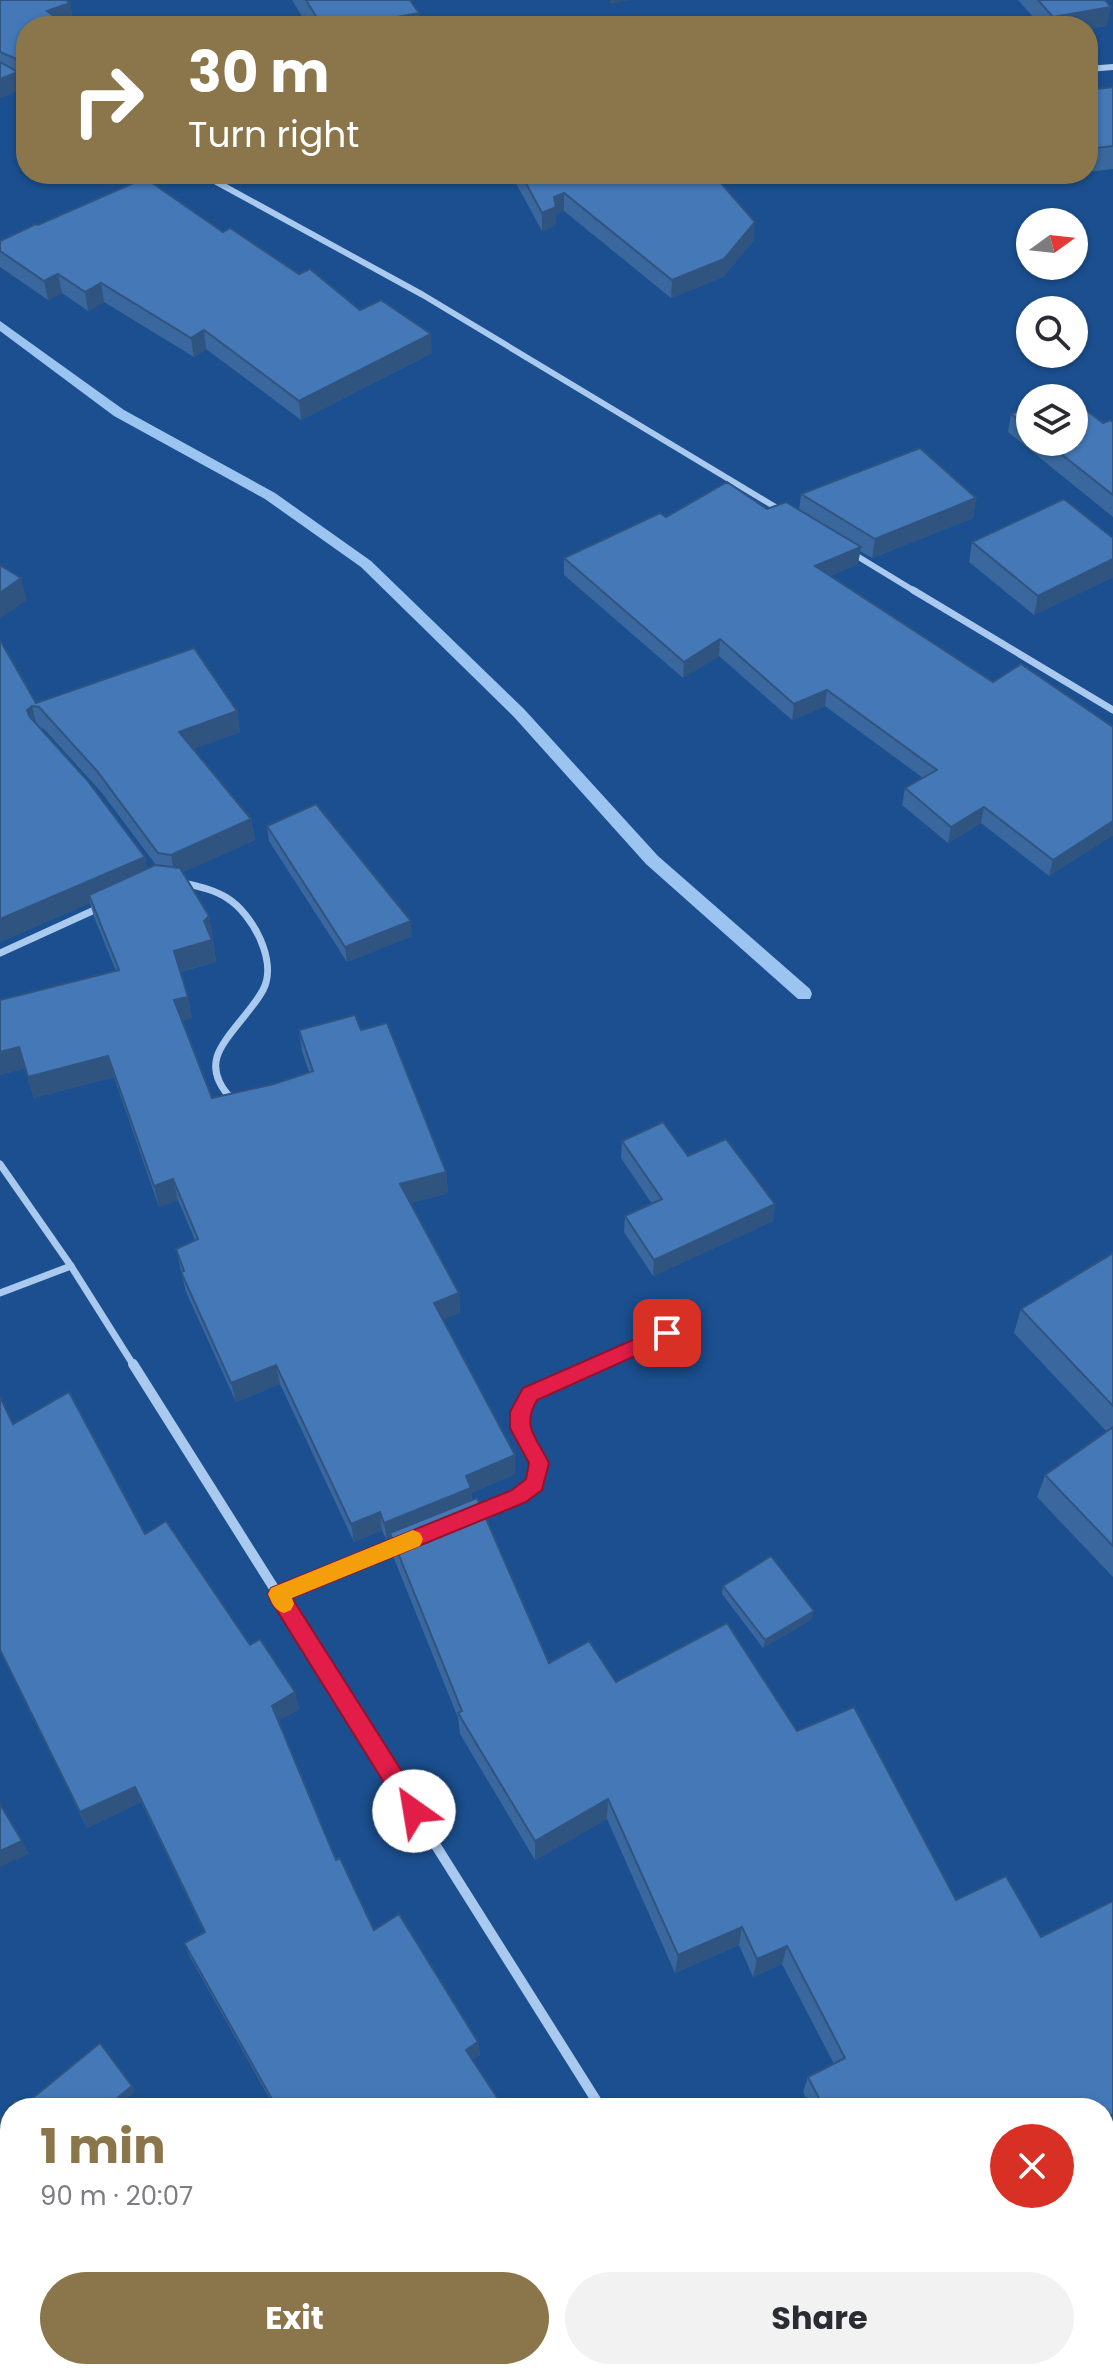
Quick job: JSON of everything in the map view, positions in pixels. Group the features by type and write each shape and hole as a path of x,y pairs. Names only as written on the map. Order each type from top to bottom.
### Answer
{"street":[{"path":"220,184 458,316 785,512"},
{"path":"840,545 1113,710"},
{"path":"168,881 201,886 234,901 264,948 270,966 268,981 218,1053 214,1066 223,1092 234,1101 248,1100"},
{"path":"0,953 117,900"},
{"path":"0,1164 71,1266 595,2098"},
{"path":"0,1293 71,1266"},
{"path":"462,1519 519,1496 535,1484 539,1463 520,1428 520,1412 530,1394 667,1333"},
{"path":"278,1594 405,1542"}],"building":[{"path":"0,0 66,0 70,3 47,11 54,16 16,16 16,59 0,52"},
{"path":"306,0 410,0 419,13 402,16 316,16"},
{"path":"1038,0 1105,0 1111,7 1059,16 1052,16"},
{"path":"0,62 16,71 16,73 0,79"},
{"path":"1113,87 1113,146 1098,148 1098,89"},
{"path":"131,184 154,184 223,232 230,228 299,274 310,269 360,310 381,300 431,334 299,401 204,330 191,338 101,283 85,292 58,274 44,281 0,251 0,241"},
{"path":"526,184 722,184 755,222 724,259 672,280 564,193 554,197 556,207 542,213"},
{"path":"1088,412 1103,423 1113,422 1113,495 1064,456 1088,456"},
{"path":"920,448 976,498 875,539 801,494"},
{"path":"727,482 767,509 786,502 861,547 815,566 993,682 1021,664 1113,727 1113,821 1053,860 984,807 951,827 905,788 937,770 827,690 794,704 720,639 684,662 564,558 660,513 666,517"},
{"path":"1064,499 1113,538 1113,559 1038,596 972,542"},
{"path":"0,565 21,578 0,593"},
{"path":"0,640 36,703 194,648 237,711 179,732 251,819 171,855 158,853 97,771 39,707 32,706 27,710 29,716 87,780 145,857 0,919"},
{"path":"316,804 411,921 345,947 267,826"},
{"path":"155,865 180,868 209,916 204,921 212,940 174,951 188,997 174,1000 212,1098 274,1084 313,1071 299,1030 355,1015 361,1030 387,1023 446,1172 400,1184 459,1293 434,1303 515,1455 466,1476 471,1488 384,1523 380,1512 351,1524 276,1365 231,1383 181,1272 184,1271 176,1249 198,1239 173,1179 154,1186 108,1056 28,1077 19,1047 0,1052 0,1000 119,970 89,895"},
{"path":"663,1122 688,1156 726,1139 775,1204 654,1260 625,1216 662,1199 622,1141"},
{"path":"1113,1253 1113,1406 1021,1309"},
{"path":"69,1392 145,1534 166,1521 250,1645 260,1639 295,1692 272,1706 336,1860 340,1858 374,1930 399,1914 478,2042 466,2050 497,2098 271,2098 184,1943 205,1932 135,1787 80,1812 0,1650 0,1397 13,1424"},
{"path":"1113,1427 1113,1546 1045,1475"},
{"path":"477,1498 549,1663 589,1641 616,1682 727,1623 797,1731 854,1707 956,1900 1006,1876 1041,1937 1113,1901 1113,2098 819,2098 808,2077 845,2058 787,1946 757,1959 742,1927 678,1955 608,1799 535,1841 458,1713 462,1711 390,1533"},
{"path":"771,1556 814,1611 765,1640 723,1586"},
{"path":"0,1804 22,1841 0,1851"},
{"path":"100,2043 132,2086 117,2098 33,2098"}],"waterway":[{"path":"0,325 119,413 270,496 366,564 519,713 652,860 804,994"}],"slow traffic":[{"path":"284,1604 278,1594 413,1539"}],"route":[{"path":"414,1811 278,1594 519,1496 535,1484 539,1463 520,1428 520,1412 530,1394 667,1333"}]}
